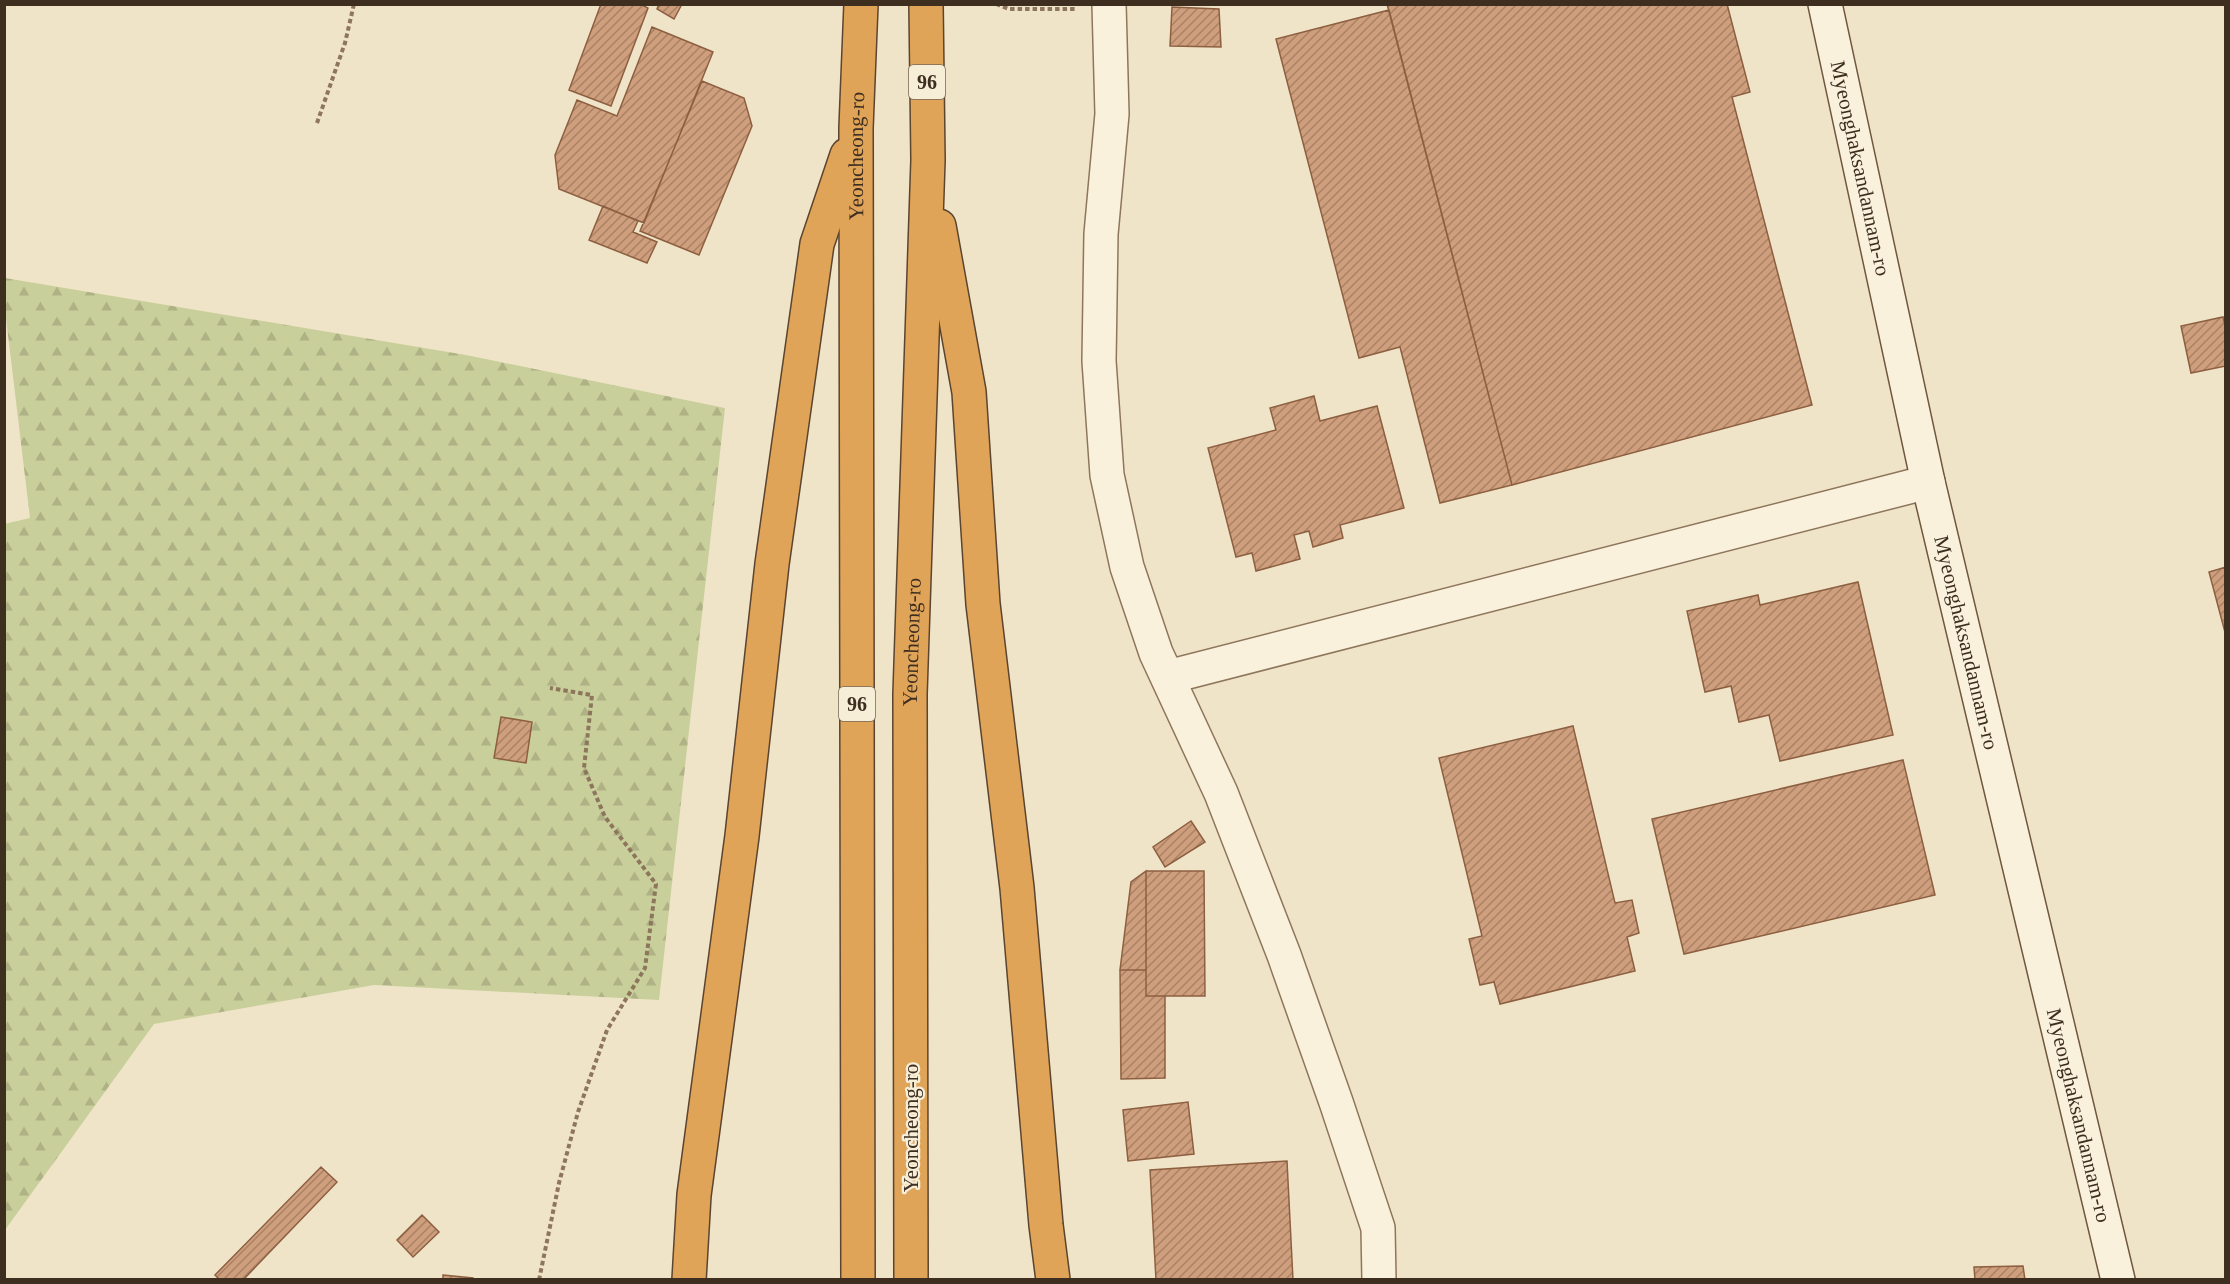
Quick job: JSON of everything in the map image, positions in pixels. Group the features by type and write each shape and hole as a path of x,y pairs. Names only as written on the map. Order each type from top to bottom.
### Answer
{"highway":[{"name":"Yeoncheong-ro","path":"858,1280 856,128 861,4"},
{"name":"Yeoncheong-ro","path":"911,1280 910,694 928,160 926,4"},
{"path":"689,1280 694,1195 742,836 772,564 817,244 856,128"},
{"path":"928,160 969,392 983,604 1017,888 1046,1225 1053,1280"}],"street":[{"name":"Myeonghaksandannam-ro","path":"1825,4 1928,482 2118,1280"},
{"path":"1109,6 1112,114 1101,234 1099,361 1107,475 1127,567 1156,653 1221,793 1284,955 1378,1228 1379,1280"},
{"path":"1168,678 1928,482"}],"path":[{"path":"317,123 345,43 354,4"},
{"path":"996,4 1009,9 1109,6"},
{"path":"539,1280 559,1183 578,1112 607,1030 645,968 656,884 605,817 584,768 592,695 550,688"}],"green space":[{"path":"5,278 466,355 725,408 659,1000 374,985 154,1024 5,1230 4,524 30,518 5,310"}],"building":[{"path":"601,4 640,4 648,8 611,106 569,90"},
{"path":"659,4 682,4 674,19 657,9"},
{"path":"1387,4 1727,4 1750,92 1732,97 1812,405 1512,485"},
{"path":"1172,7 1219,9 1221,47 1170,46"},
{"path":"1389,10 1512,485 1440,503 1400,347 1359,358 1276,39"},
{"path":"652,27 713,52 644,223 559,189 555,155 577,100 617,116"},
{"path":"702,81 744,98 752,126 699,255 640,231"},
{"path":"603,206 638,221 633,232 657,242 647,263 589,240"},
{"path":"2223,317 2226,329 2226,366 2191,373 2181,326"},
{"path":"1314,396 1320,421 1377,406 1404,508 1340,525 1343,538 1313,547 1309,531 1294,535 1300,559 1256,571 1252,553 1236,557 1208,448 1276,430 1270,408"},
{"path":"2226,567 2226,636 2209,572"},
{"path":"1858,582 1893,735 1780,761 1769,715 1739,722 1731,686 1705,692 1687,611 1758,595 1760,605"},
{"path":"501,717 532,722 526,763 494,758"},
{"path":"1573,726 1615,903 1632,900 1639,933 1627,937 1635,971 1500,1004 1494,982 1480,985 1469,939 1482,936 1439,758"},
{"path":"1903,760 1935,895 1684,954 1652,819"},
{"path":"1191,821 1205,842 1165,867 1153,847"},
{"path":"1146,871 1146,970 1120,970 1131,882"},
{"path":"1146,871 1204,871 1205,996 1146,996"},
{"path":"1120,970 1146,970 1146,996 1165,996 1165,1078 1121,1079"},
{"path":"1188,1102 1194,1154 1128,1161 1123,1110"},
{"path":"1287,1161 1293,1280 1156,1280 1150,1170"},
{"path":"321,1167 337,1182 243,1280 220,1280 215,1275"},
{"path":"422,1215 439,1232 413,1257 397,1240"},
{"path":"2023,1266 2025,1280 1975,1280 1974,1267"},
{"path":"443,1275 473,1278 473,1280 443,1280"}]}
